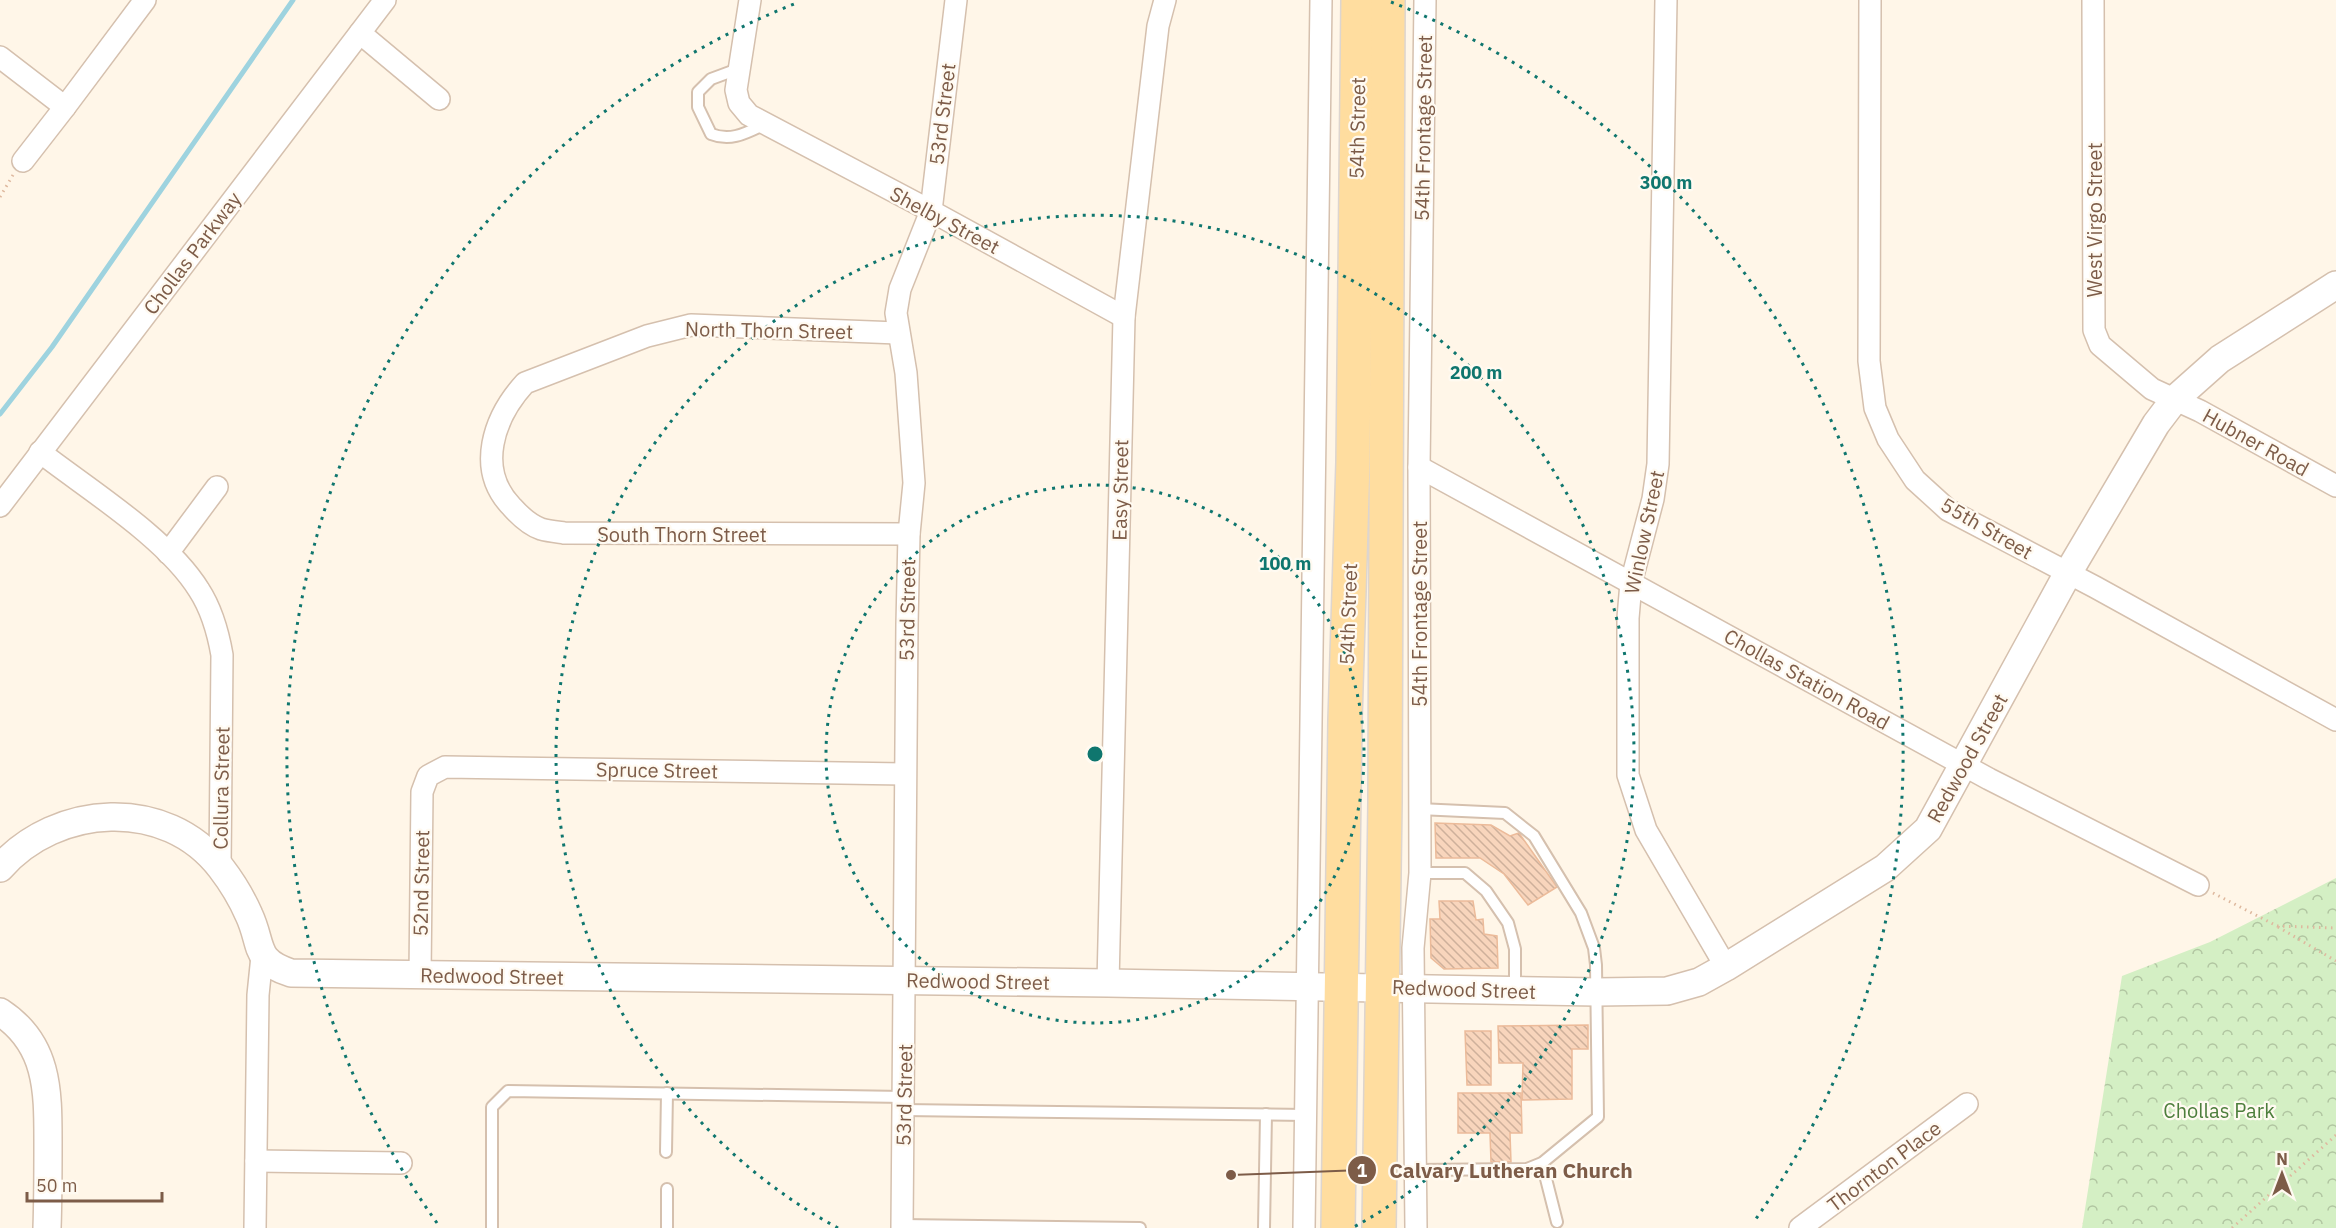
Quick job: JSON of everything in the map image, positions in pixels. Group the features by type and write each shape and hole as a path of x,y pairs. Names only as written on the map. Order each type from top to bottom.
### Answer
{"main road":[{"name":"54th Street","path":"1338,1228 1345,720 1353,462 1358,0"},
{"name":"54th Street","path":"1379,1228 1385,778 1388,0"}],"street":[{"path":"23,161 145,0"},
{"name":"Chollas Parkway","path":"0,506 385,0"},
{"path":"750,0 736,90 739,103 749,115 766,124"},
{"name":"53rd Street","path":"902,1226 905,980 904,774 909,534 914,483 906,373 896,313 900,289 931,211 956,0"},
{"name":"Easy Street","path":"1108,983 1124,317 1158,26 1165,0"},
{"path":"1304,1228 1321,0"},
{"name":"54th Frontage Street","path":"1416,1228 1413,948 1420,873 1419,467 1425,0"},
{"name":"Winlow Street","path":"1666,0 1658,464 1653,499 1631,583 1628,618 1628,775 1646,830 1726,967"},
{"name":"55th Street","path":"1870,0 1869,361 1875,408 1888,439 1915,480 1948,510 2336,720"},
{"name":"West Virgo Street","path":"2093,0 2094,330 2100,345 2152,389 2175,399"},
{"path":"360,33 439,99"},
{"path":"0,57 66,107"},
{"name":"Shelby Street","path":"766,124 1124,317"},
{"name":"Redwood Street","path":"262,956 275,968 291,973 905,980 1597,992 1667,991 1699,982 1885,868 1929,829 2068,573 2156,424 2175,399 2220,359 2336,285"},
{"name":"North Thorn Street","path":"490,465 498,423 512,397 525,383 647,336 691,325 898,333"},
{"name":"Hubner Road","path":"2175,399 2336,486"},
{"name":"Collura Street","path":"40,452 147,534 168,553 190,576 208,605 217,629 222,655 220,867 249,915 262,956 258,995 255,1228"},
{"name":"South Thorn Street","path":"490,465 500,491 518,514 542,529 564,533 909,534"},
{"name":"Chollas Station Road","path":"1419,467 1963,765 2198,885"},
{"path":"168,553 218,487"},
{"name":"Spruce Street","path":"422,792 428,776 445,767 904,774"},
{"name":"52nd Street","path":"420,975 422,792"},
{"path":"0,868 21,848 51,829 85,819 103,817 140,820 176,832 192,842 220,867"},
{"path":"0,1012 22,1030 35,1050 44,1073 48,1106 48,1228"},
{"name":"Thornton Place","path":"1800,1228 1967,1104"},
{"path":"256,1161 401,1162"}],"lane":[{"path":"738,69 711,79 698,92 698,107 711,134 732,138 766,124"},
{"path":"1417,1170 1527,1169 1542,1163 1598,1118 1597,992 1594,948 1581,913 1534,836 1505,813 1419,809"},
{"path":"1420,873 1465,873 1486,891 1508,923 1515,949 1515,991"},
{"path":"492,1228 492,1107 508,1091 667,1093 904,1103 1305,1115"},
{"path":"666,1152 667,1093"},
{"path":"1264,1228 1266,1114"},
{"path":"1542,1163 1557,1222"},
{"path":"667,1189 667,1228"},
{"path":"902,1226 1140,1228"}],"path":[{"path":"0,197 23,161"},
{"path":"2198,885 2277,926 2336,961"},
{"path":"2277,926 2336,928"},
{"path":"2232,1228 2336,1135"}],"green space":[{"name":"Chollas Park","path":"2336,878 2336,1228 2082,1228 2122,976 2210,942"}],"building":[{"path":"1435,823 1491,825 1510,836 1519,833 1557,887 1528,905 1504,874 1480,858 1436,858"},
{"path":"1439,901 1473,901 1476,920 1483,919 1484,934 1497,936 1498,968 1444,969 1431,958 1430,919 1440,919"},
{"path":"1588,1025 1588,1049 1572,1049 1572,1099 1522,1100 1523,1063 1499,1063 1498,1026"},
{"path":"1465,1031 1491,1031 1491,1085 1467,1085"},
{"path":"1458,1093 1521,1093 1522,1133 1510,1133 1511,1162 1491,1162 1490,1133 1458,1133"}],"waterway":[{"path":"0,414 52,347 293,0"}],"place":[{"name":"Calvary Lutheran Church","path":"1231,1175"}]}
